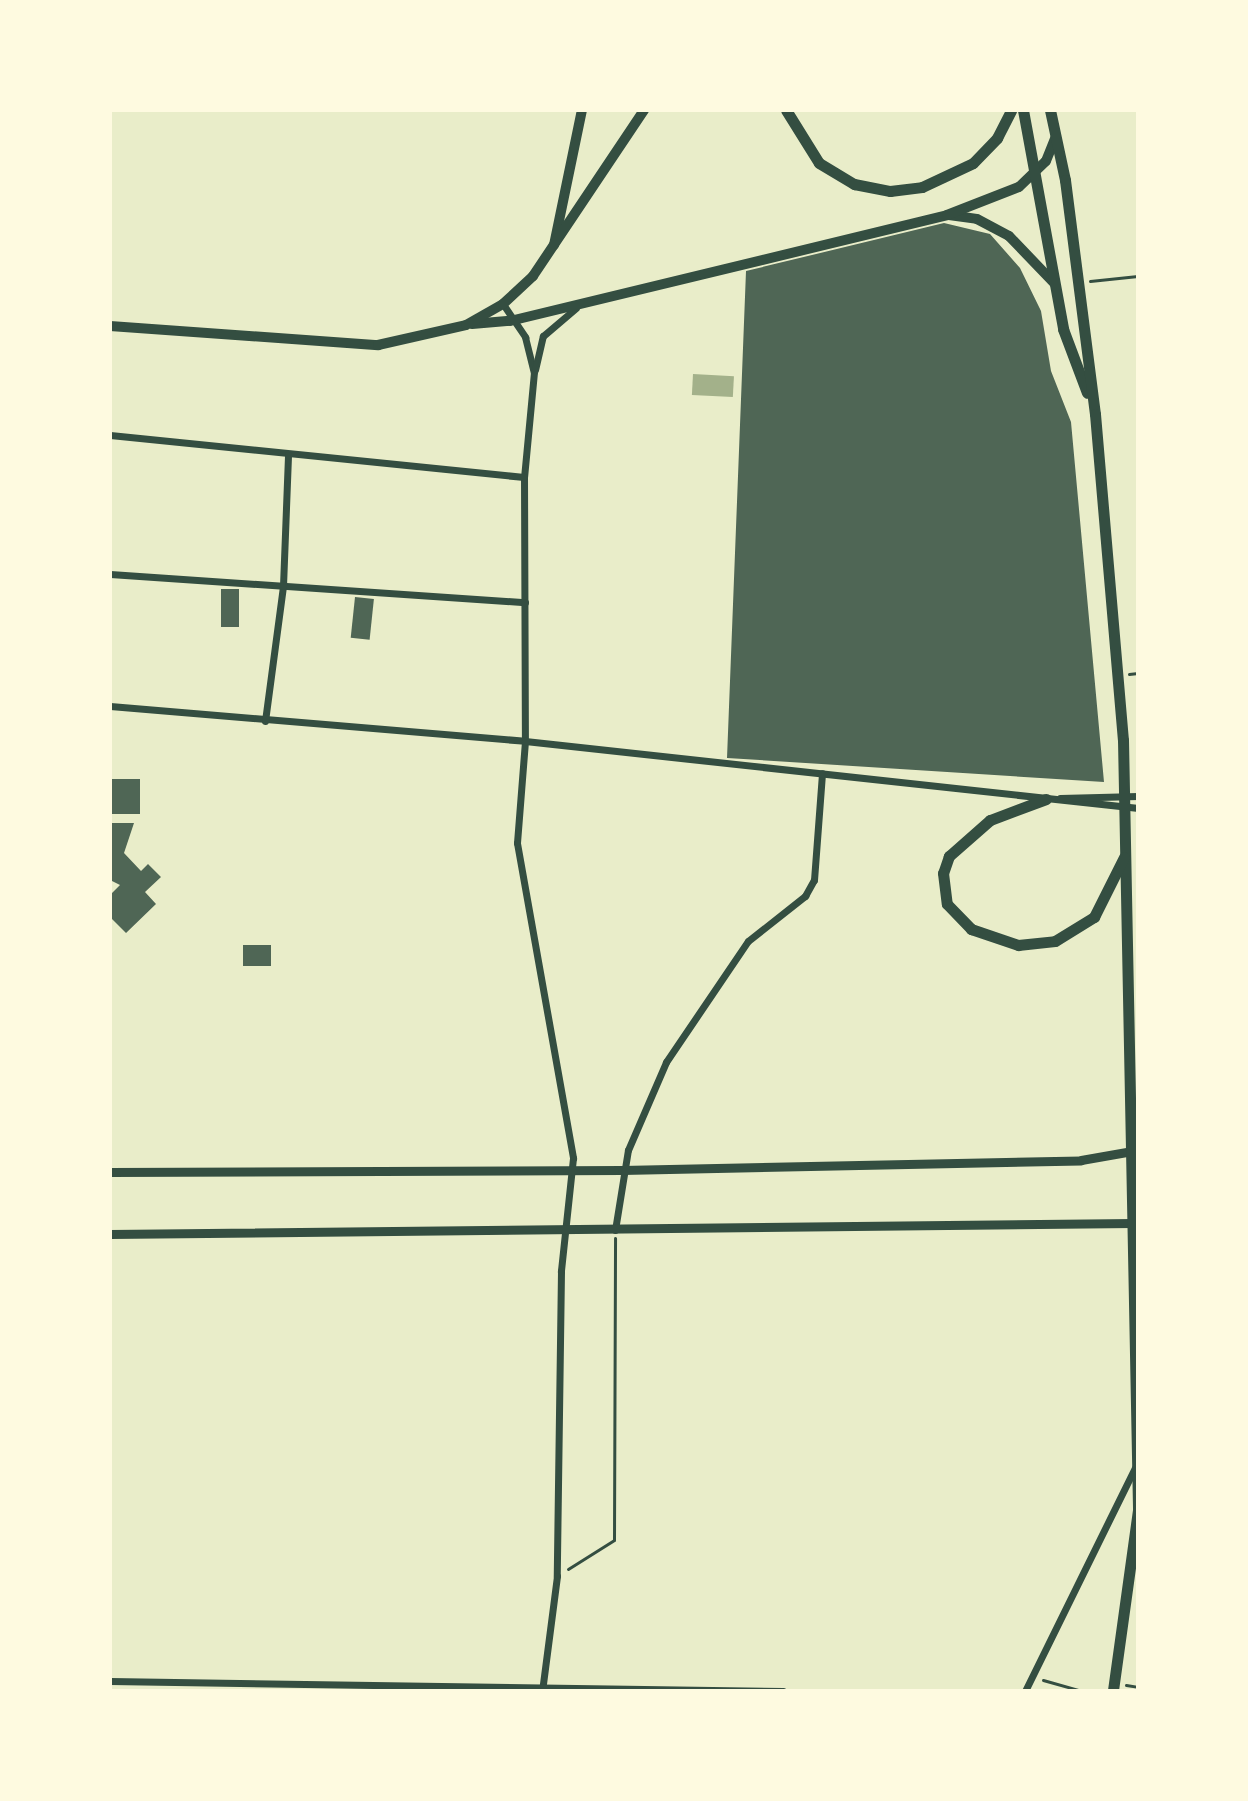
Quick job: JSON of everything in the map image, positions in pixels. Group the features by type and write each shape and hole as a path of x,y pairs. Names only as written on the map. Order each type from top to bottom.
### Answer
{"highway":[{"path":"786,110 819,163 854,184 890,191 922,187 973,163 997,138 1011,110"},
{"path":"1023,110 1063,329 1095,414"},
{"path":"1050,110 1078,282 1095,414 1123,740 1138,1461 1136,1525 1113,1691"},
{"path":"1056,136 1058,110"},
{"path":"1046,799 990,820 949,856 943,873 947,904 971,929 1018,945 1055,941 1094,917 1127,842"}],"main road":[{"path":"553,250 582,110"},
{"path":"466,325 503,304 553,250 644,110"},
{"path":"110,326 378,345 466,325 510,321 947,215 1007,194 1035,174 1056,136"},
{"path":"947,215 977,219 1009,236 1055,284"},
{"path":"110,1172 622,1170 1081,1160 1132,1151"},
{"path":"110,1234 565,1233 1133,1223"}],"street":[{"path":"542,1688 557,1576 565,1233 572,1143 520,875 518,817 525,741 524,477 534,372 550,326 586,302"},
{"path":"503,304 510,321 525,337 534,372"},
{"path":"110,435 524,477"},
{"path":"265,721 283,586 288,455"},
{"path":"110,574 525,602"},
{"path":"110,706 525,741 1138,808"},
{"path":"615,1230 622,1170 645,1104 676,1045 748,941 805,896 814,880 822,773"},
{"path":"1046,799 1138,796"},
{"path":"1026,1690 1035,1678 1138,1461"},
{"path":"110,1681 783,1691"}],"path":[{"path":"1078,282 1138,276"},
{"path":"557,1576 614,1540 615,1230"},
{"path":"1035,1678 1082,1691"}],"shaded area":[{"path":"693,374 734,376 733,397 692,395"}],"building":[{"path":"944,223 990,234 1020,268 1041,311 1051,371 1071,422 1104,782 727,758 746,271"},
{"path":"221,589 239,589 239,627 221,627"},
{"path":"355,597 374,599 370,640 351,638"},
{"path":"110,779 140,779 140,814 110,814"},
{"path":"110,823 134,823 124,853 141,871 148,864 161,877 145,892 156,904 126,933 110,917 110,895 120,885 110,880"},
{"path":"243,945 271,945 271,966 243,966"}]}
